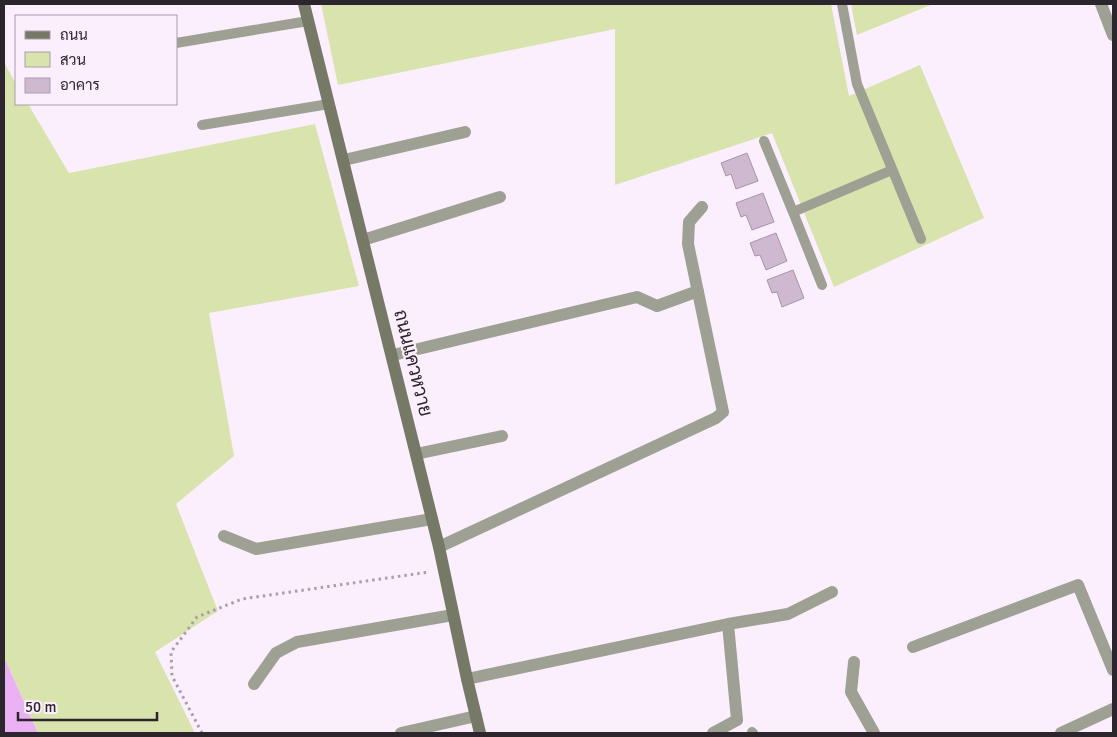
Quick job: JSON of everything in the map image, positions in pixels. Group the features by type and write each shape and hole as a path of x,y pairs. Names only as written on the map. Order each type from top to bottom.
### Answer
{"street":[{"name":"ถนนแควหวาย","path":"304,4 439,547 466,679 480,733"},
{"path":"1101,4 1113,35"},
{"path":"344,160 465,132"},
{"path":"363,240 500,197"},
{"path":"439,547 716,418 724,412 688,236 689,222 702,207"},
{"path":"392,355 637,298 657,306 698,290"},
{"path":"416,454 502,436"},
{"path":"224,536 256,549 432,519"},
{"path":"913,646 1078,585 1113,670"},
{"path":"466,679 728,624 788,614 832,592"},
{"path":"254,684 276,653 297,642 453,615"},
{"path":"713,733 736,720 728,624"},
{"path":"854,662 851,692 874,733"},
{"path":"1060,733 1113,709"},
{"path":"401,733 476,716"}],"lane":[{"path":"842,4 857,84 921,239"},
{"path":"178,43 308,21"},
{"path":"202,125 329,104"},
{"path":"764,141 822,285"},
{"path":"793,212 892,170"}],"path":[{"path":"202,733 172,676 171,652 197,617 242,600 444,570"}],"green space":[{"path":"321,4 831,4 849,96 920,65 984,218 834,287 772,133 615,185 615,29 338,85"},
{"path":"851,4 933,4 857,35"},
{"path":"4,62 15,82 15,105 29,105 69,173 315,124 359,286 209,313 234,456 176,504 218,611 155,652 195,733 38,733 4,657"}],"shaded area":[{"path":"4,657 38,733 4,733"}],"building":[{"path":"747,153 758,181 736,189 731,174 726,176 721,163"},
{"path":"763,193 774,222 752,230 746,215 741,217 736,203"},
{"path":"776,233 787,261 766,270 760,255 755,256 750,243"},
{"path":"793,270 804,298 782,307 777,292 772,293 767,280"}]}
